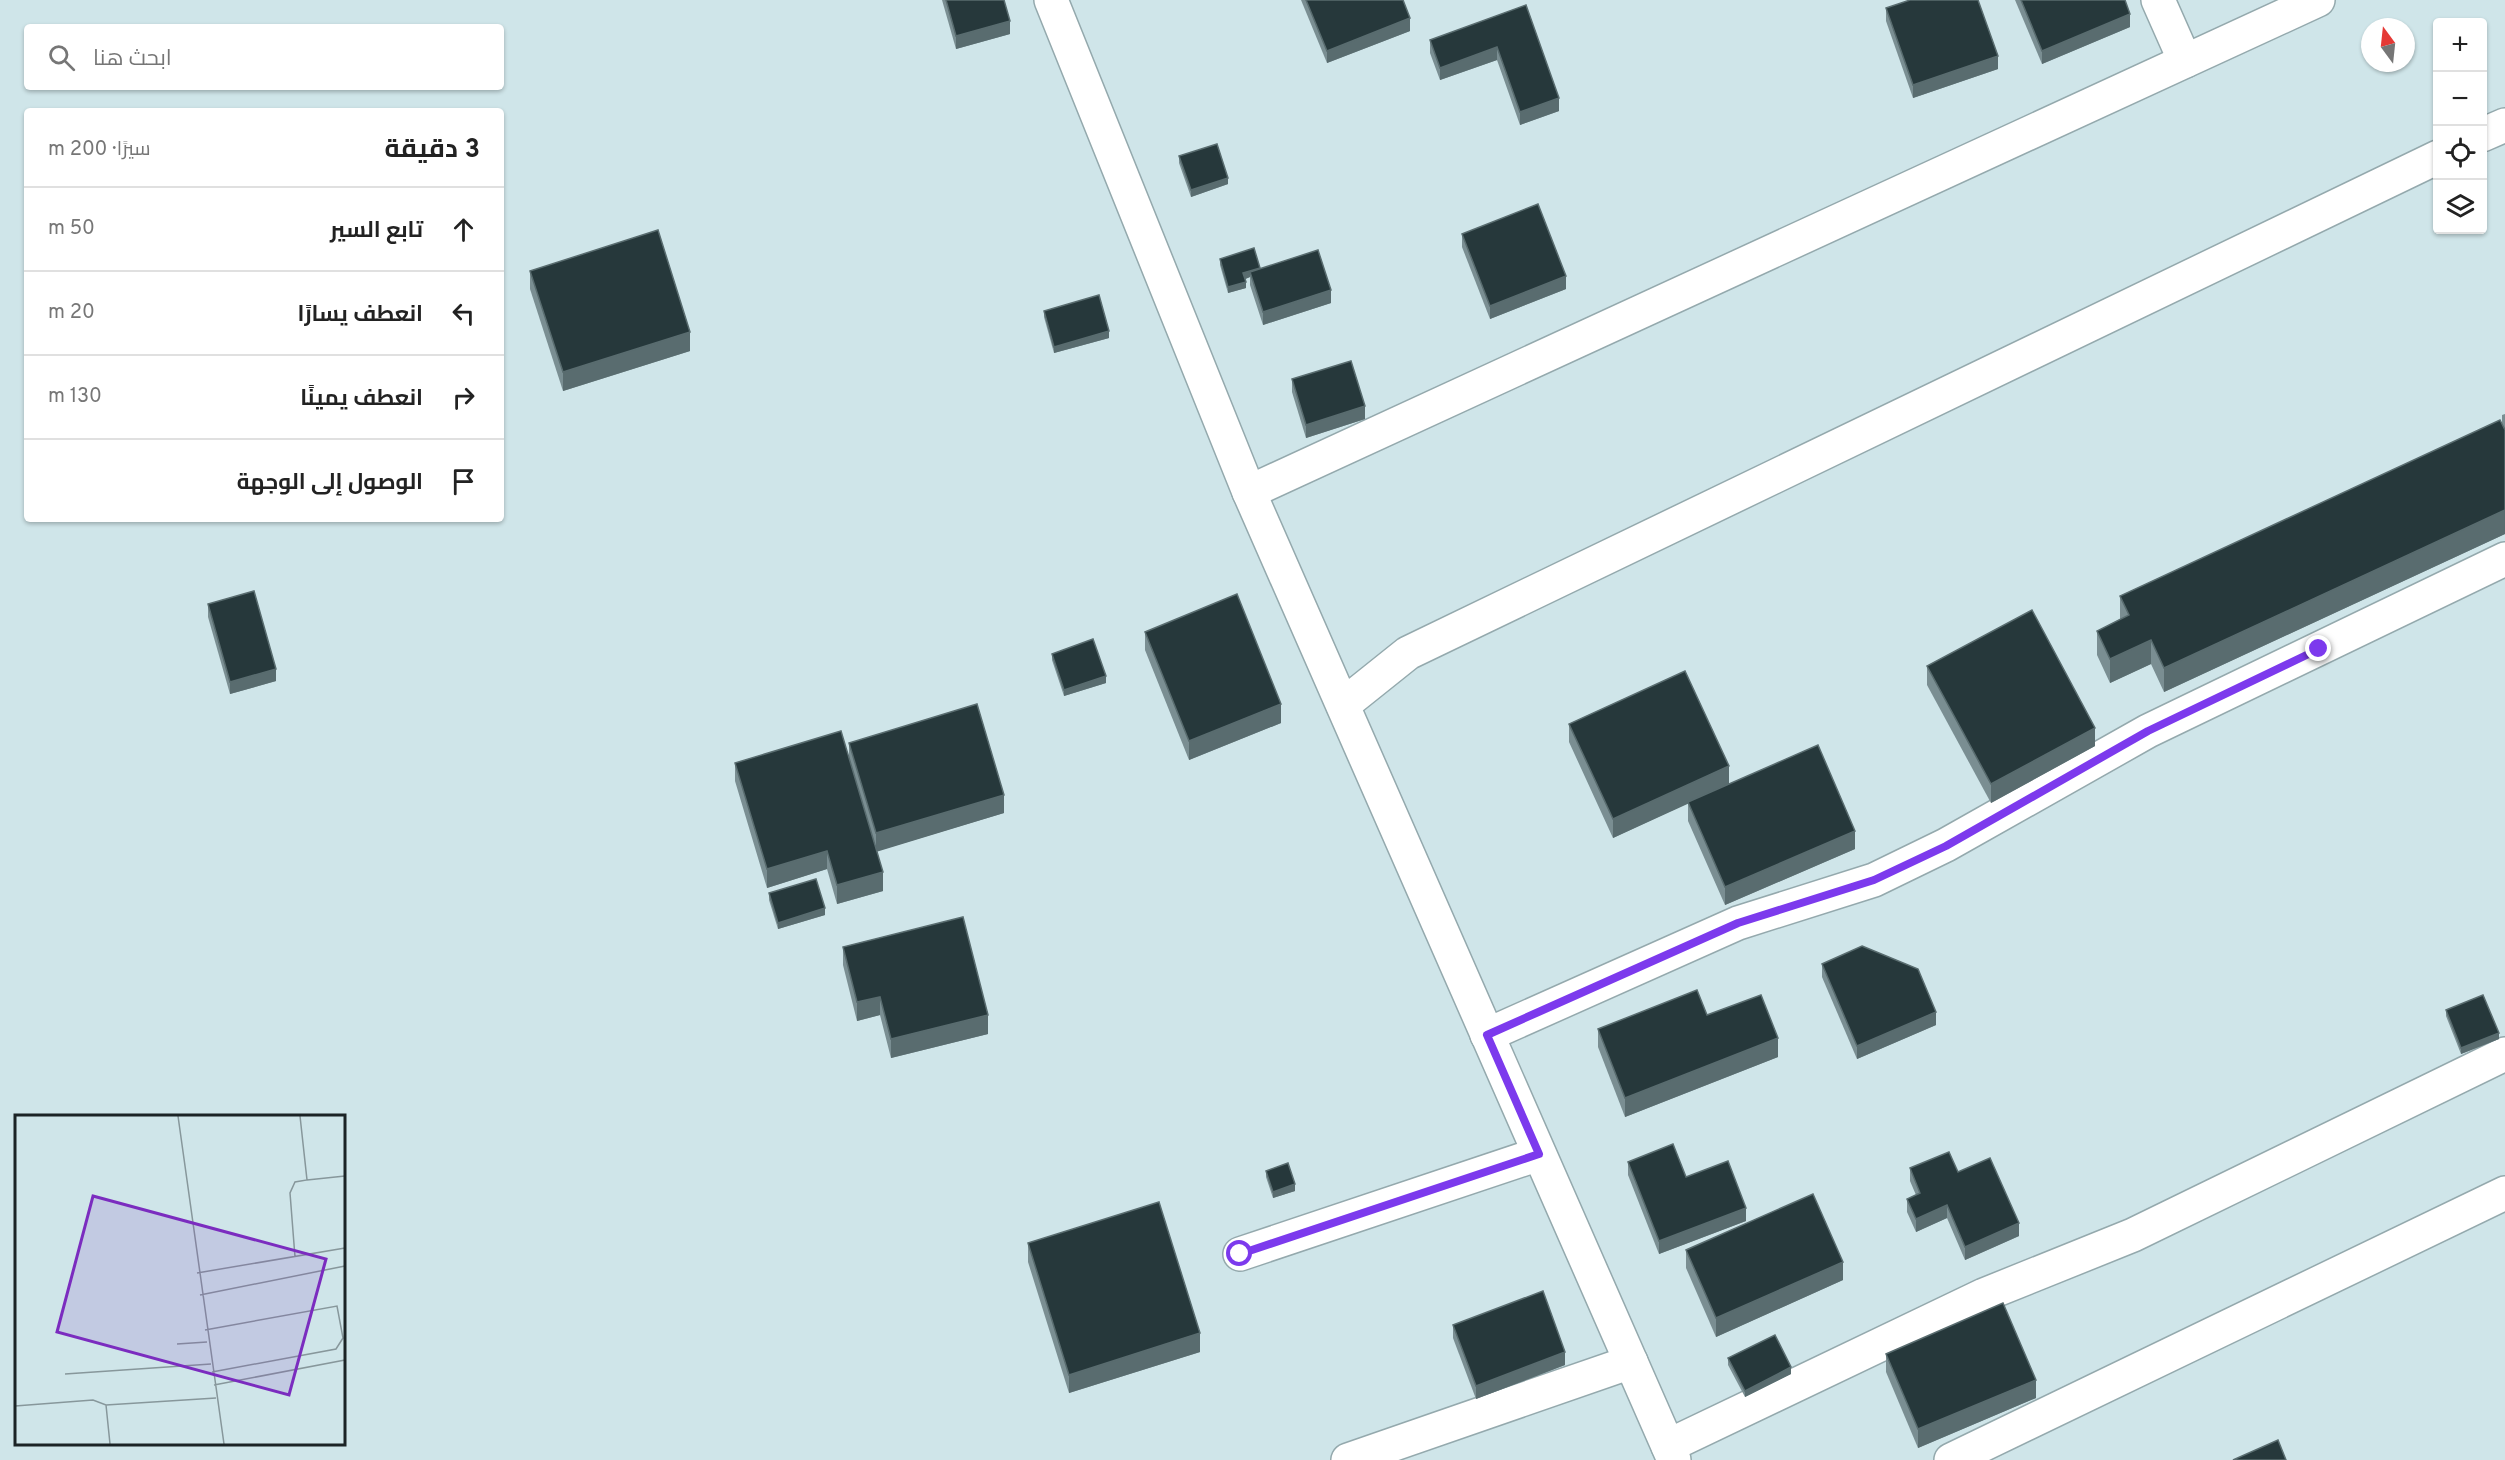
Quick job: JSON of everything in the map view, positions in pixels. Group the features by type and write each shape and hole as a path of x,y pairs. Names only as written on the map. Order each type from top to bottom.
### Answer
{"street":[{"path":"1051,0 1249,492 1671,1453 1984,1294 2133,1235 2505,1054"},
{"path":"2158,0 2186,61"},
{"path":"1249,492 2318,0"},
{"path":"2487,133 2505,125"},
{"path":"1342,705 1408,653 2433,159"},
{"path":"1487,1035 1738,923 1874,880 1946,846 2148,731 2505,559"},
{"path":"1240,1254 1539,1154"},
{"path":"1951,1460 2505,1193"},
{"path":"1348,1460 1631,1362"}],"building":[{"path":"946,0 1004,0 1010,21 956,36"},
{"path":"1306,0 1403,0 1410,18 1327,51"},
{"path":"1910,0 1978,0 1998,56 1913,85 1886,8"},
{"path":"2021,0 2125,0 2130,14 2042,51"},
{"path":"1526,5 1559,98 1520,112 1497,47 1440,68 1430,40"},
{"path":"1217,144 1228,178 1191,190 1179,156"},
{"path":"1538,204 1566,276 1490,306 1462,234"},
{"path":"658,230 690,332 563,372 530,271"},
{"path":"1254,248 1260,268 1243,273 1246,282 1228,287 1220,259"},
{"path":"1318,250 1331,290 1263,312 1250,272"},
{"path":"1099,295 1109,331 1054,347 1044,311"},
{"path":"1351,361 1365,406 1306,425 1292,379"},
{"path":"2500,420 2505,430 2505,510 2164,668 2151,640 2110,659 2097,631 2129,615 2120,596"},
{"path":"254,591 276,669 230,682 208,604"},
{"path":"1237,594 1281,704 1189,741 1145,632"},
{"path":"2032,610 2095,728 1991,784 1927,666"},
{"path":"1093,639 1106,676 1064,690 1052,654"},
{"path":"1685,671 1729,766 1613,819 1569,724"},
{"path":"977,704 1004,795 876,833 849,743"},
{"path":"841,731 883,872 837,885 827,851 767,869 735,763"},
{"path":"1818,745 1855,831 1725,887 1688,802"},
{"path":"816,879 825,908 778,923 769,893"},
{"path":"963,917 988,1015 891,1039 880,997 857,1002 843,947"},
{"path":"1862,946 1918,969 1936,1012 1857,1046 1822,964"},
{"path":"1697,990 1707,1015 1761,995 1778,1038 1625,1098 1598,1029"},
{"path":"2483,995 2499,1033 2461,1048 2446,1010"},
{"path":"1673,1144 1686,1177 1728,1161 1746,1208 1659,1241 1628,1162"},
{"path":"1949,1152 1958,1172 1990,1158 2019,1223 1965,1247 1947,1205 1916,1219 1907,1199 1920,1193 1910,1168"},
{"path":"1288,1163 1295,1184 1273,1192 1266,1171"},
{"path":"1813,1194 1843,1262 1716,1318 1686,1250"},
{"path":"1159,1202 1200,1333 1069,1375 1028,1243"},
{"path":"1543,1291 1565,1352 1476,1386 1453,1325"},
{"path":"2003,1303 2036,1380 1918,1429 1886,1354"},
{"path":"1775,1335 1791,1367 1745,1391 1728,1358"},
{"path":"2278,1440 2286,1460 2233,1460"}],"route":[{"path":"1240,1254 1539,1154 1487,1035 1738,923 1874,880 1946,846 2148,731 2319,649"}]}
